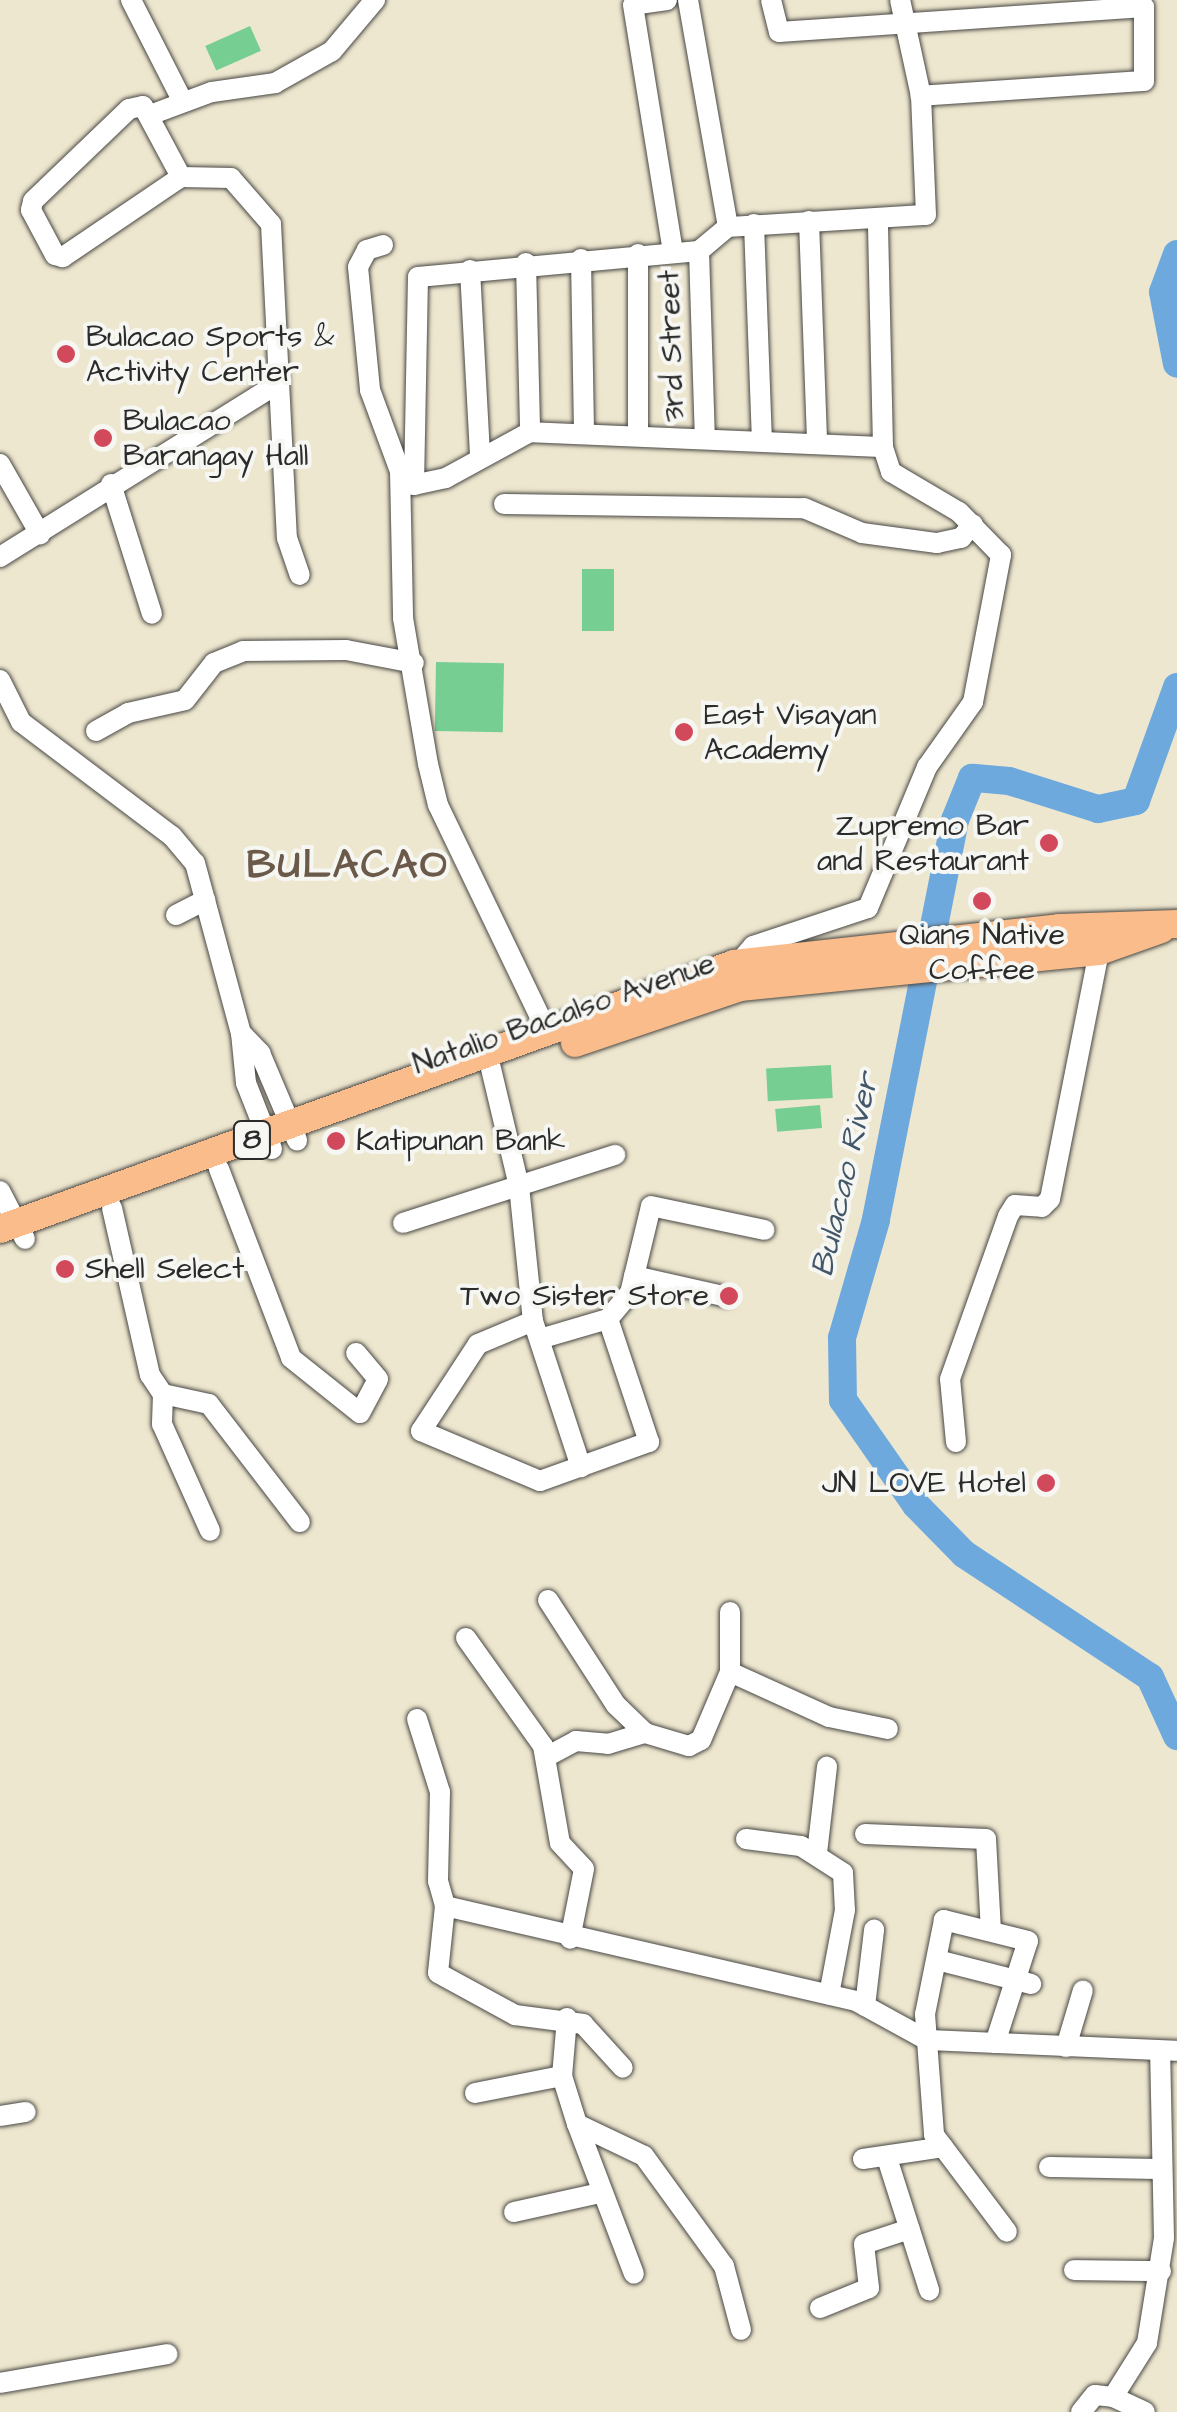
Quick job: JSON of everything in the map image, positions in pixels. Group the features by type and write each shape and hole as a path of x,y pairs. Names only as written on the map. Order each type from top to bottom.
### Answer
{"main road":[{"name":"Natalio Bacalso Avenue","path":"491,1065 548,1034 737,975 1097,939 1172,925"},
{"name":"Natalio Bacalso Avenue","path":"10,1235 737,975"},
{"name":"Natalio Bacalso Avenue","path":"10,1235 112,1208 219,1170 282,1138"}],"street":[{"path":"131,0 182,102"},
{"path":"150,114 182,102 276,82 332,51 375,0"},
{"path":"666,0 633,5 673,253"},
{"path":"688,0 728,227"},
{"path":"771,0 779,32 1144,7 1144,81 921,96"},
{"path":"883,447 530,432 480,455 446,478 414,485 418,276 526,262 700,252 728,227 926,215 921,96 900,0"},
{"path":"180,177 150,114 142,106 129,109 33,200 31,210 55,255 63,257 180,177 231,178 271,224 287,538 300,575"},
{"path":"737,975 754,946 868,908 927,767 973,702 1002,554 973,524 900,480 883,447 878,220"},
{"path":"809,221 817,442"},
{"path":"754,224 762,440"},
{"path":"383,245 366,250 358,267 370,390 400,471 403,618 438,805 548,1034"},
{"name":"3rd Street","path":"700,252 706,438"},
{"path":"638,254 638,436"},
{"path":"581,258 584,434"},
{"path":"526,262 530,432"},
{"path":"470,270 480,455"},
{"path":"0,557 278,383"},
{"path":"0,464 40,534"},
{"path":"111,484 152,614"},
{"path":"504,504 804,508 862,533 937,543 962,538 973,524"},
{"path":"96,731 128,713 184,700 214,663 244,651 346,650 414,663"},
{"path":"0,680 33,733 184,846 205,900 241,1033 260,1052 282,1138"},
{"path":"176,915 205,900"},
{"path":"956,1442 950,1378 1008,1216 1016,1206 1042,1207 1050,1199 1097,939"},
{"path":"491,1065 519,1186 538,1330 581,1467"},
{"path":"403,1223 615,1155"},
{"path":"219,1170 292,1358 360,1412 378,1379 356,1354"},
{"path":"0,1191 10,1235"},
{"path":"608,1320 649,1442 540,1481 421,1431 478,1344 608,1320 630,1293 651,1206 765,1230"},
{"path":"112,1208 144,1364 164,1394 162,1424 210,1531"},
{"path":"634,1276 728,1297"},
{"path":"164,1394 209,1404 300,1522"},
{"path":"548,1600 616,1705 645,1733 689,1746 701,1740 730,1672 730,1612"},
{"path":"466,1638 546,1756 560,1843 584,1869 570,1939"},
{"path":"730,1672 829,1717 888,1728"},
{"path":"416,1719 440,1792 438,1882 445,1906 440,1975 515,2016 567,2018 583,2024 623,2068"},
{"path":"546,1756 576,1741 608,1744 645,1733"},
{"path":"817,1853 827,1767"},
{"path":"866,1834 986,1838 991,1930"},
{"path":"746,1839 817,1853 843,1873 846,1888 829,1995"},
{"path":"445,1906 570,1939 829,1995 865,2006 927,2040 1168,2051 1161,2169 1161,2270 1147,2344 1113,2397"},
{"path":"996,2043 1024,1983 1028,1941 991,1930 941,1923 927,2040 934,2135 1007,2232"},
{"path":"865,2006 874,1930"},
{"path":"946,1962 1024,1983"},
{"path":"1066,2047 1083,1990"},
{"path":"567,2018 562,2076 600,2193 634,2274"},
{"path":"475,2093 562,2076"},
{"path":"0,2116 26,2112"},
{"path":"577,2124 644,2156 724,2266 741,2330"},
{"path":"863,2159 942,2147"},
{"path":"886,2158 929,2290"},
{"path":"1049,2167 1161,2169"},
{"path":"514,2212 600,2193"},
{"path":"820,2308 869,2288 864,2244 910,2228"},
{"path":"1074,2270 1161,2270"},
{"path":"0,2383 168,2354"},
{"path":"1081,2412 1095,2395 1113,2397 1145,2412"}],"green space":[{"path":"250,26 261,51 216,71 205,46"},
{"path":"582,569 614,569 614,631 582,631"},
{"path":"436,662 504,663 503,732 435,731"},
{"path":"831,1065 833,1098 768,1101 766,1068"},
{"path":"820,1105 822,1128 777,1132 775,1109"}],"waterway":[{"name":"Bulacao River","path":"1177,254 1163,292 1177,364"},
{"name":"Bulacao River","path":"1177,687 1136,801 1098,809 1009,781 972,778 955,820 876,1220 842,1338 843,1400 916,1505 964,1554 1150,1677 1177,1736"}],"place":[{"name":"Bulacao Sports & Activity Center","path":"66,354"},
{"name":"Bulacao Barangay Hall","path":"103,438"},
{"name":"East Visayan Academy","path":"684,732"},
{"name":"Zupremo Bar and Restaurant","path":"1049,843"},
{"name":"Qians Native Coffee","path":"982,901"},
{"name":"Katipunan Bank","path":"336,1141"},
{"name":"Shell Select","path":"65,1269"},
{"name":"Two Sister Store","path":"729,1296"},
{"name":"JN LOVE Hotel","path":"1046,1483"}],"district":[{"name":"BULACAO","path":"348,866"}]}
